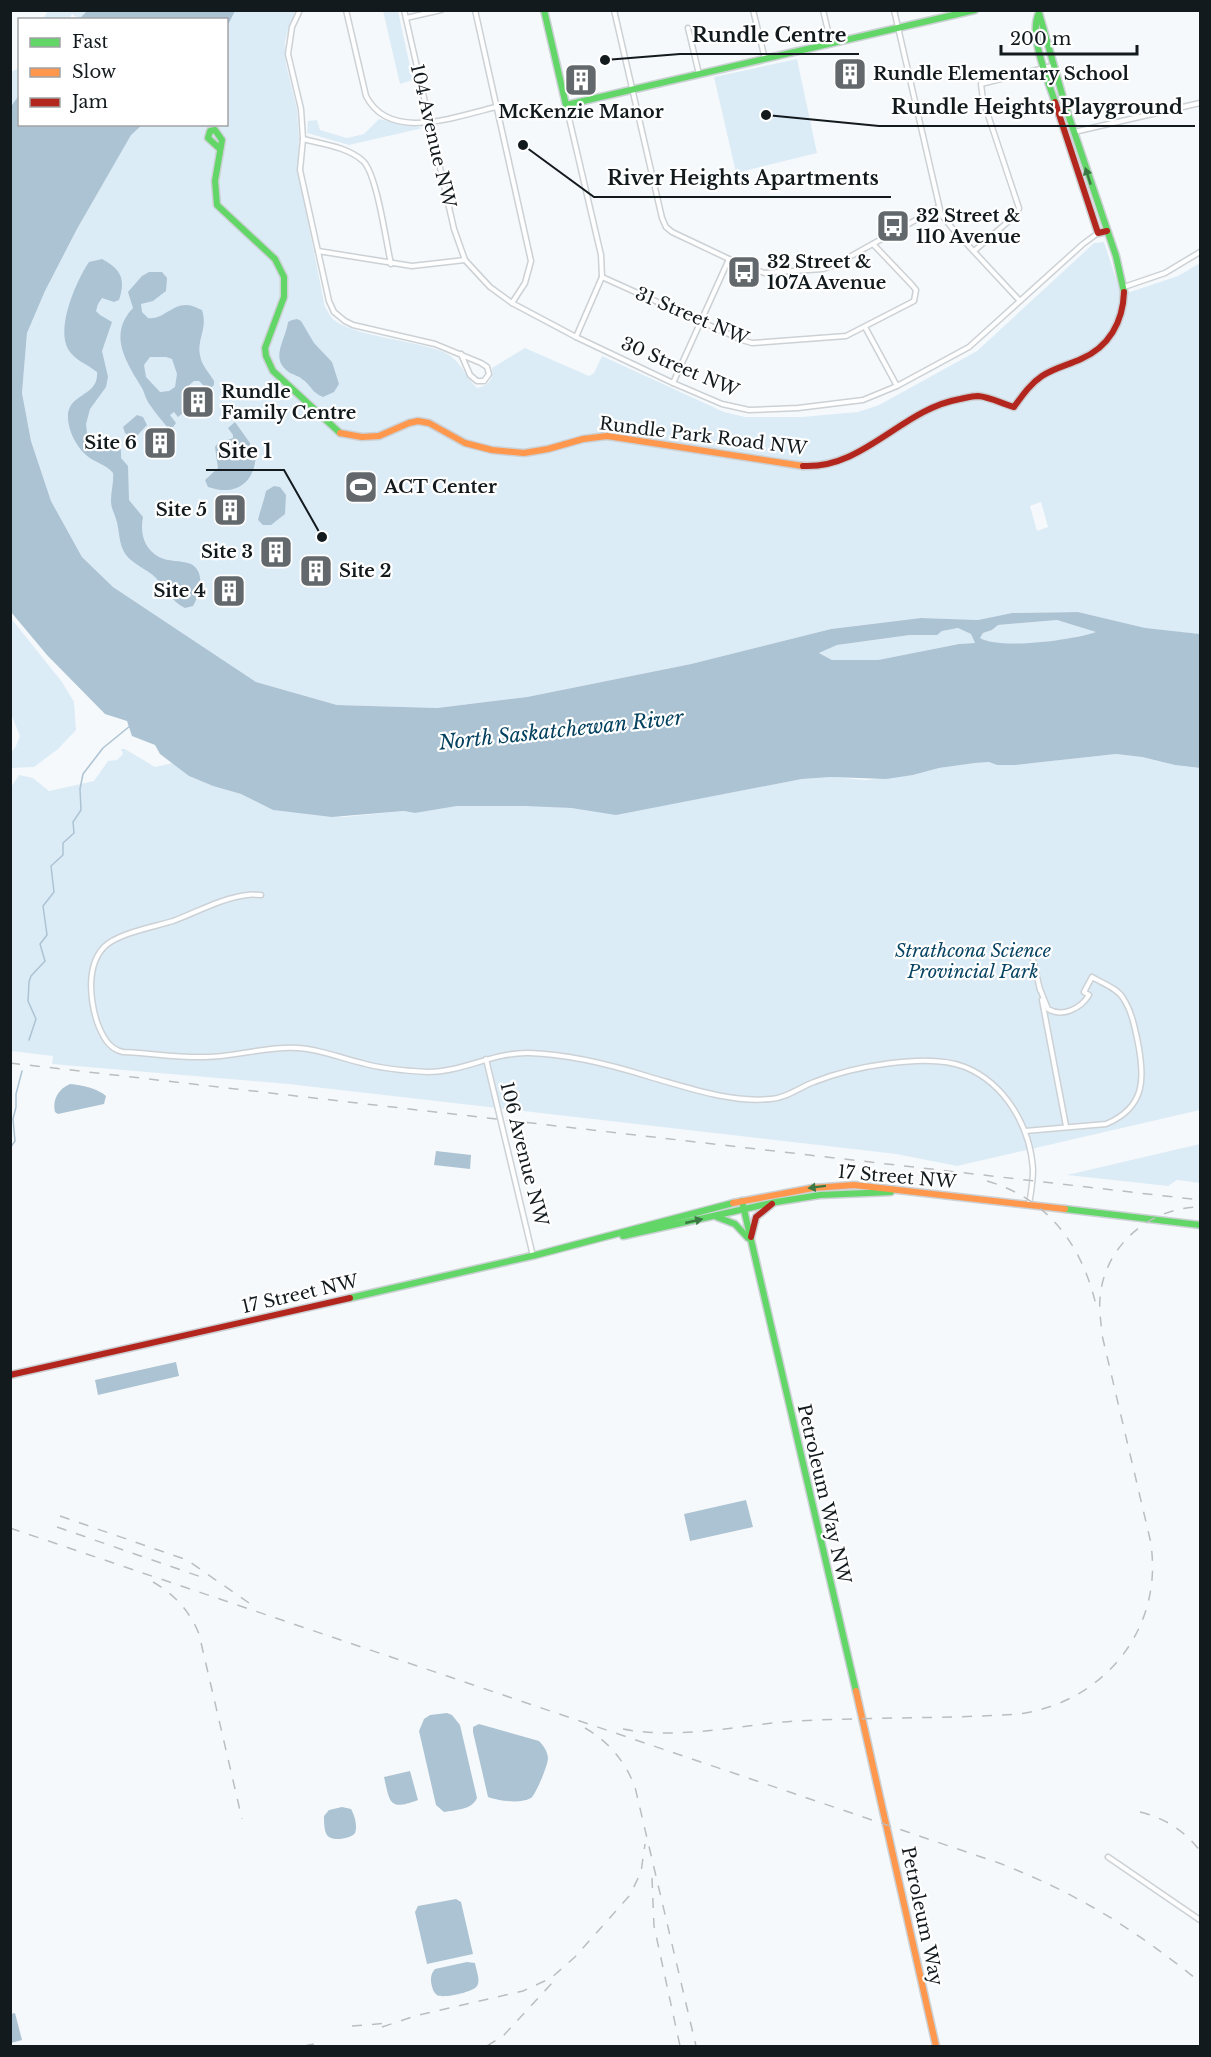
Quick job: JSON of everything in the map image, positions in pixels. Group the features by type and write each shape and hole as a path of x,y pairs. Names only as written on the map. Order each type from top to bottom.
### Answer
{"street":[{"path":"300,10 292,27 288,54 301,109 303,139 300,170 328,301 339,317 353,325 435,344 461,354 487,367 489,374 484,381 477,381 470,375 461,354"},
{"path":"346,10 366,96 376,111 393,119 429,123 496,107"},
{"name":"104 Avenue NW","path":"404,10 456,237 465,260"},
{"path":"406,18 441,10"},
{"path":"475,10 531,261 525,283 512,303"},
{"path":"544,10 601,255 602,278 576,337"},
{"path":"614,10 664,223 672,232 764,273 822,269 829,268 939,207"},
{"path":"753,10 765,59"},
{"path":"823,10 831,44"},
{"path":"894,10 939,207 945,221 1020,301"},
{"path":"566,105 975,10"},
{"path":"1039,12 1052,66 1124,287 1166,273 1200,252"},
{"path":"1039,12 1036,19 1036,35 1044,68 1098,233"},
{"path":"688,28 699,74"},
{"path":"974,251 1017,214 1019,208 983,100 981,84 1052,66"},
{"path":"1074,132 1200,104"},
{"path":"303,139 349,152 365,163 373,178 391,264"},
{"name":"Rundle Park Road NW","path":"220,149 215,183 217,205 275,259 284,277 284,297 265,348 269,365 334,431 345,436 384,435 415,420 429,423 462,442 514,453 541,452 594,436 607,436 791,465 826,464 855,455 922,412 948,401 978,396 1014,407 1028,387 1040,377 1089,356 1104,345 1119,320 1123,306 1124,287"},
{"name":"30 Street NW","path":"465,260 490,287 512,303 576,337 673,383 722,404 749,410 798,408 862,400 897,386 969,347 1083,244 1098,233 1107,231"},
{"name":"31 Street NW","path":"602,278 752,343 846,336 914,301 916,290 873,244"},
{"path":"317,251 391,264 422,266 465,260"},
{"path":"673,383 729,259"},
{"path":"865,327 897,386"},
{"path":"261,896 247,895 214,905 174,921 120,938 104,947 95,962 92,1001 102,1033 111,1047 123,1052 206,1058 271,1048 296,1048 321,1051 373,1066 430,1072 502,1055 530,1053 575,1058 700,1091 757,1100 780,1097 814,1082 848,1071 920,1060 939,1060 963,1066 983,1077 1005,1097 1016,1111 1025,1131 1033,1168 1029,1205"},
{"path":"1033,959 1066,1126"},
{"path":"1025,1131 1106,1124 1123,1116 1131,1107 1140,1091 1142,1078 1139,1049 1130,1012 1123,998 1114,989 1092,977 1084,992 1089,995 1082,1005 1060,1012 1048,1009 1040,989"},
{"name":"106 Avenue NW","path":"486,1059 534,1256"},
{"name":"17 Street NW","path":"10,1375 534,1256 742,1201 818,1186 845,1185 916,1192 1200,1225"},
{"path":"744,1209 776,1202 843,1193 916,1192"},
{"name":"Petroleum Way NW","path":"742,1201 879,1793"},
{"path":"750,1242 756,1217 776,1202"},
{"name":"17 Street NW","path":"596,1240 744,1209"},
{"path":"713,1217 727,1219 737,1225 750,1242"},
{"name":"Petroleum Way","path":"879,1793 936,2046"},
{"path":"1108,1857 1200,1920"}],"green space":[{"path":"48,10 87,11 80,18 72,14 70,18 44,18"},
{"path":"235,11 297,11 288,29 285,42 286,64 297,109 298,172 325,307 333,319 355,330 446,353 455,360 477,388 489,381 492,368 525,348 589,376 594,373 602,356 724,412 745,417 801,417 858,412 879,405 977,351 1094,243 1104,242 1121,293 1178,276 1200,263 1200,634 1145,629 1078,612 1012,613 978,620 921,618 831,629 691,664 527,697 437,708 337,705 256,682 113,587 82,557 51,501 31,441 22,393 27,333 45,291 77,229 131,134 141,126 228,126 228,25","holes":["1041,502 1048,527 1037,531 1030,506"]},
{"path":"383,11 398,11 413,80 400,84"},
{"path":"797,59 817,153 736,173 714,77"},
{"path":"18,68 18,97 11,108 11,72"},
{"path":"379,119 423,128 349,145 307,133 308,121 317,120 320,130 347,138 364,134"},
{"path":"10,617 62,682 74,702 76,730 58,749 34,767 11,768 11,753 20,736 11,714"},
{"path":"1057,620 1097,632 1038,643 1005,644 979,639 983,633 998,625"},
{"path":"958,628 971,634 975,643 878,660 832,660 819,653 837,645 910,635 936,635 942,631"},
{"name":"Strathcona Science Provincial Park","path":"121,749 125,749 155,767 173,763 189,776 241,794 273,810 343,817 404,811 415,813 457,806 540,806 590,811 660,806 802,779 832,777 866,780 913,775 939,768 975,763 1015,765 1116,754 1200,768 1200,1110 957,1166 896,1154 288,1084 52,1064 53,1056 11,1051 11,787 19,775 33,778 49,791 94,781 108,761 117,760 123,754"},
{"path":"1200,1144 1200,1183 1177,1180 1168,1186 1067,1175"}],"water":[{"path":"87,10 235,11 228,25 228,18 80,18"},
{"name":"North Saskatchewan River","path":"18,96 18,126 141,126 131,135 77,229 45,291 27,333 22,393 31,441 51,501 82,557 113,587 256,682 337,705 437,708 527,697 691,664 831,629 921,618 978,620 1012,613 1078,612 1145,628 1200,634 1200,768 1116,754 1015,765 975,763 886,779 831,777 802,779 616,815 571,808 525,806 457,806 415,813 404,811 332,817 273,810 241,794 189,776 160,754 155,745 132,736 127,721 105,714 47,655 11,612 10,108","holes":["1057,620 1096,632 1054,641 1019,643 990,642 980,638 983,633 998,625","958,628 971,634 975,643 878,660 832,660 819,653 837,645 910,635 937,635 942,631"]},
{"path":"102,259 118,271 122,286 119,300 114,302 102,298 96,311 112,322 102,351 108,377 106,387 90,409 86,424 87,433 95,439 114,440 120,444 121,458 128,466 129,500 143,517 143,534 149,549 163,559 191,564 199,572 198,596 193,606 185,608 172,599 156,578 126,555 111,503 113,473 89,458 71,434 69,410 77,399 93,387 97,372 77,359 68,349 64,329 66,317 73,292 89,262"},
{"path":"149,272 162,272 167,278 166,291 153,301 141,304 142,312 148,318 158,317 182,305 202,310 204,317 199,349 201,359 214,385 208,390 199,381 194,381 190,385 183,400 189,408 178,417 174,412 170,415 176,423 173,427 167,427 149,403 122,349 121,328 133,308 128,292 142,276","holes":["150,357 172,359 177,374 175,387 169,391 160,392 146,377 144,365"]},
{"path":"301,321 314,343 332,362 339,384 334,392 323,397 319,395 301,378 284,368 280,362 280,350 288,322"},
{"path":"137,415 143,417 147,425 132,439 125,433 123,427"},
{"path":"235,422 250,443 250,447 256,452 253,472 243,484 236,488 218,490 208,487 205,480 218,468 215,447 218,443 233,438 228,428"},
{"path":"274,486 280,487 286,495 285,514 271,525 263,525 258,520 266,491"},
{"path":"70,1084 89,1087 102,1093 106,1096 104,1104 58,1114 54,1108 55,1099 62,1089"},
{"path":"436,1151 471,1155 470,1169 434,1165"},
{"path":"176,1362 179,1376 98,1395 95,1380"},
{"path":"746,1500 753,1527 690,1541 684,1514"},
{"path":"447,1713 452,1715 460,1725 477,1798 467,1807 444,1812 436,1805 419,1731 424,1719 430,1715"},
{"path":"479,1724 539,1741 544,1747 548,1755 547,1762 539,1785 531,1798 510,1801 488,1797 473,1732 473,1727"},
{"path":"410,1771 418,1800 401,1805 392,1802 384,1777"},
{"path":"342,1807 352,1811 356,1824 355,1833 345,1838 329,1837 324,1826 324,1816 329,1810"},
{"path":"456,1899 461,1902 473,1954 427,1964 415,1912 418,1906"},
{"path":"467,1962 475,1963 477,1986 458,1994 437,1995 431,1982 431,1975 435,1969"},
{"path":"15,2013 22,2040 11,2043 11,2014"}],"waterway":[{"path":"29,1040 36,1019 28,1001 29,982 31,976 45,961 40,944 47,935 43,906 54,892 51,866 63,855 63,843 74,833 73,822 81,810 80,789 83,774 103,748 130,726"},
{"path":"10,1148 15,1141 13,1119 22,1071"}],"railway":[{"path":"10,1063 1200,1200"},
{"path":"987,1181 1009,1189 1028,1200 1060,1228 1082,1263 1096,1305"},
{"path":"623,1729 666,1733 709,1731 795,1721 1018,1714 1049,1707 1078,1694 1102,1677 1123,1655 1138,1630 1148,1601 1152,1571 1150,1539 1102,1335 1100,1298 1103,1279 1120,1246 1147,1222 1164,1214 1200,1207"},
{"path":"60,1516 187,1560 249,1603"},
{"path":"57,1527 207,1579"},
{"path":"10,1528 999,1863 1055,1887 1105,1914 1152,1945 1200,1982"},
{"path":"153,1582 180,1604 191,1618 199,1634 242,1819"},
{"path":"585,1728 615,1753 635,1787 696,2046"},
{"path":"1140,1812 1174,1826 1200,1851"},
{"path":"382,2027 415,2016 523,1991 551,1978 575,1957 630,1895 641,1872 645,1844"},
{"path":"652,1878 654,1926 680,2046"},
{"path":"487,2046 504,2035 553,1982"},
{"path":"352,2026 389,2023"},
{"path":"304,2046 319,2043"}],"traffic: fast":[{"path":"544,10 566,105 975,10"},
{"path":"1055,102 1037,45 1036,22 1039,13 1066,108 1116,256 1124,292"},
{"path":"220,149 208,138 210,131 215,130 222,140 215,181 217,205 275,259 284,277 284,297 265,348 266,356 273,371 340,433"},
{"path":"623,1236 776,1202 820,1195 891,1192"},
{"path":"742,1201 856,1691"},
{"path":"350,1298 536,1255 733,1203"},
{"path":"1065,1209 1200,1225"},
{"path":"717,1217 735,1224 748,1238"}],"traffic: slow":[{"path":"340,433 362,437 379,436 418,421 429,423 465,443 492,450 524,453 583,439 607,436 803,466"},
{"path":"733,1203 813,1188 854,1185 1065,1209"},
{"path":"856,1691 936,2046"}],"traffic: jam":[{"path":"1055,102 1098,233 1107,231"},
{"path":"803,466 825,464 845,458 864,449 920,414 960,399 983,397 1014,407 1030,386 1042,376 1091,354 1107,340 1121,313 1124,292"},
{"path":"751,1237 756,1217 772,1204"},
{"path":"10,1375 350,1298"}],"place":[{"name":"Rundle Centre","path":"605,60"},
{"name":"Rundle Elementary School","path":"850,74"},
{"name":"McKenzie Manor","path":"581,80"},
{"name":"Rundle Heights Playground","path":"766,115"},
{"name":"River Heights Apartments","path":"523,145"},
{"name":"32 Street & 110 Avenue","path":"893,226"},
{"name":"32 Street & 107A Avenue","path":"744,272"},
{"name":"Rundle Family Centre","path":"198,402"},
{"name":"Site 6","path":"160,443"},
{"name":"ACT Center","path":"361,487"},
{"name":"Site 5","path":"230,510"},
{"name":"Site 1","path":"322,537"},
{"name":"Site 3","path":"276,552"},
{"name":"Site 2","path":"316,571"},
{"name":"Site 4","path":"229,591"}]}
